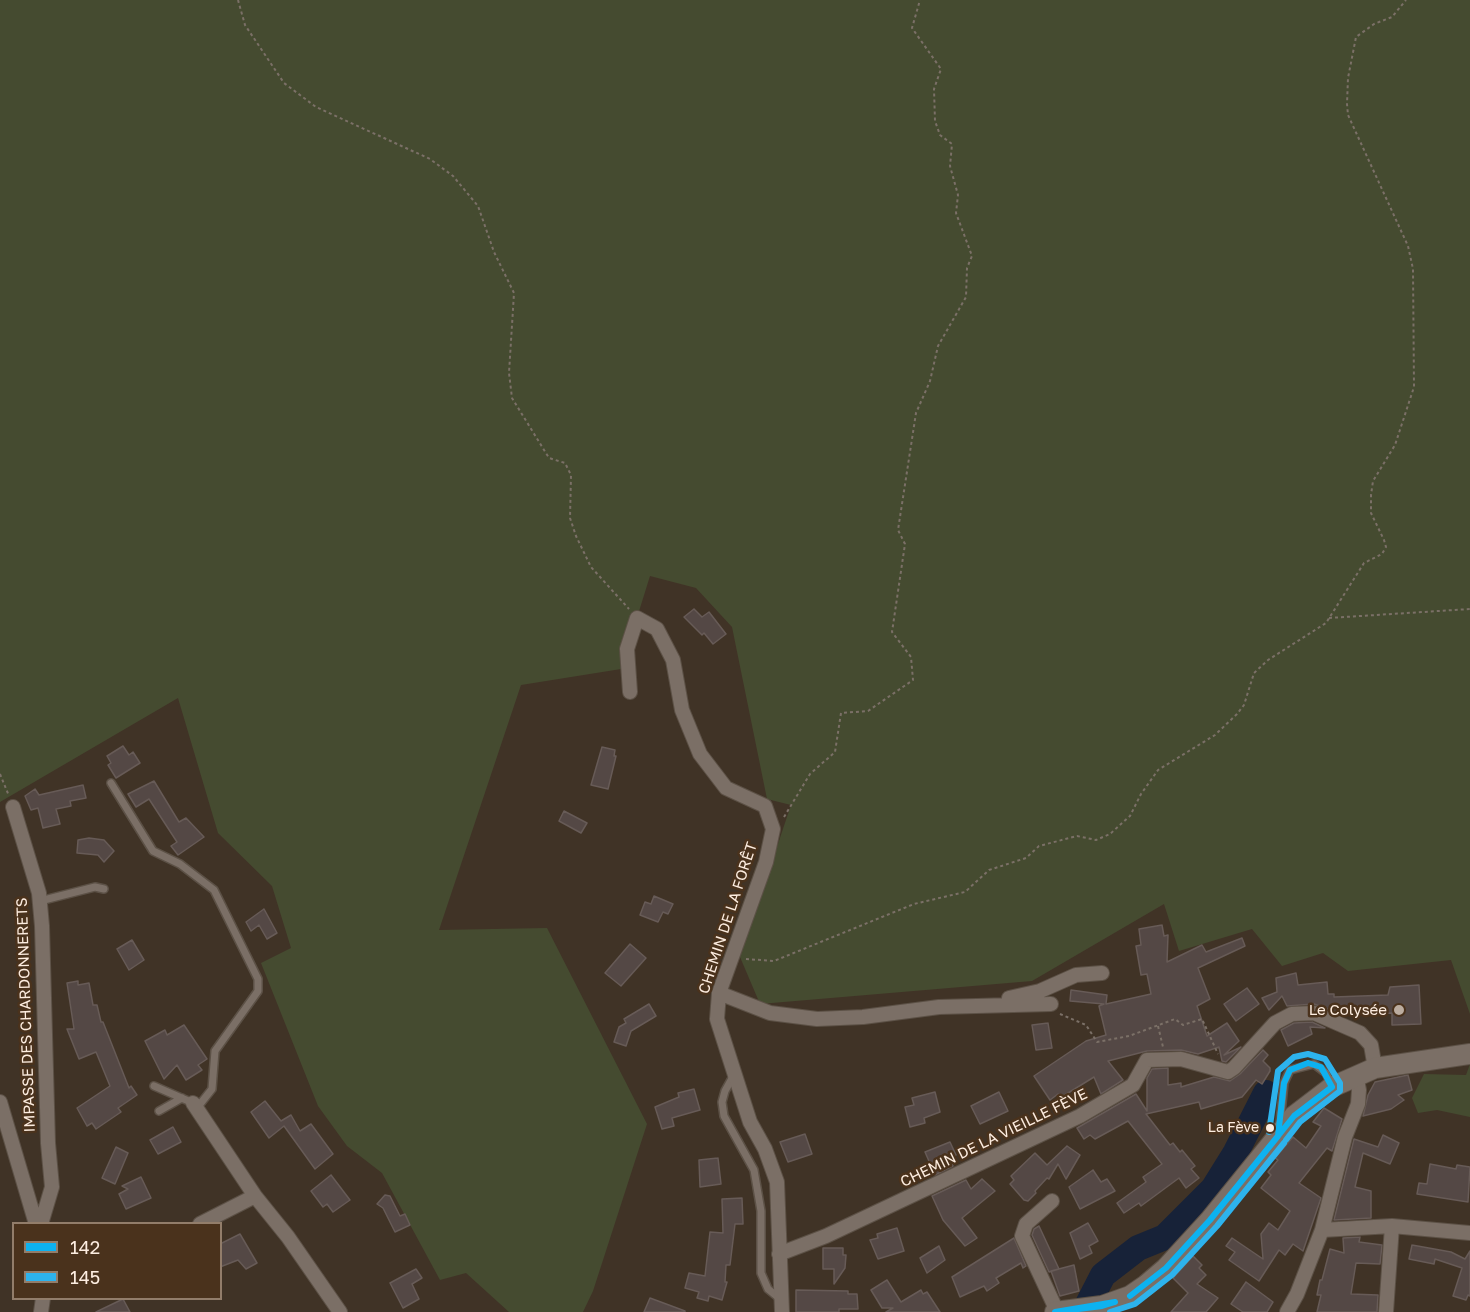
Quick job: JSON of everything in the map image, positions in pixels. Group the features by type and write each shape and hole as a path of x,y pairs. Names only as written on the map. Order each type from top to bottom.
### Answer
{"main road":[{"path":"1062,1311 1102,1306 1130,1296 1166,1268 1210,1220 1294,1116 1332,1087 1375,1068 1470,1054"}],"street":[{"path":"630,692 627,649 637,618"},
{"name":"CHEMIN DE LA FORÊT","path":"637,618 657,629 672,660 682,710 700,754 726,788 765,806 773,829 766,861 719,993 717,1019 750,1122 765,1149 777,1182 780,1305"},
{"name":"IMPASSE DES CHARDONNERETS","path":"13,807 40,901 48,1143 52,1187 43,1222"},
{"path":"986,1004 1040,991 1076,975 1102,973"},
{"path":"719,993 770,1013 817,1019 863,1017 905,1010 986,1004 1054,1009"},
{"path":"1166,1058 1193,1061 1228,1072 1275,1023 1284,1017 1302,1012 1314,1013 1360,1033 1371,1045 1375,1068"},
{"name":"CHEMIN DE LA VIEILLE FÈVE","path":"779,1254 826,1236 1036,1139 1133,1085 1147,1060 1166,1058"},
{"path":"1287,1312 1297,1294 1322,1230 1345,1137 1358,1104 1359,1090 1356,1075"},
{"path":"0,1102 35,1222"},
{"path":"191,1103 255,1196 288,1237 340,1312"},
{"path":"204,1222 255,1196"},
{"path":"1052,1201 1026,1224 1022,1236 1062,1311"},
{"path":"1322,1230 1392,1226 1470,1233"},
{"path":"1386,1312 1392,1226"},
{"path":"1447,1232 1470,1244"}],"lane":[{"path":"111,783 153,851 180,864 214,890 258,979 258,991 215,1051 212,1089 191,1103 159,1111"},
{"path":"40,901 95,887 104,889"},
{"path":"1278,1136 1284,1083 1290,1070 1314,1064 1326,1073 1332,1087"},
{"path":"735,1073 722,1102 724,1116 754,1170 760,1211 760,1273 780,1305"},
{"path":"154,1086 191,1103"}],"path":[{"path":"238,0 245,25 284,83 316,107 430,159 460,182 478,206 494,252 514,293 509,374 512,398 549,458 565,463 571,475 570,518 591,567 637,618"},
{"path":"773,829 783,818 810,774 836,752 841,713 868,711 913,680 911,657 892,632 905,544 898,530 915,413 930,381 938,346 966,297 967,268 972,256 956,213 958,195 950,166 952,144 940,135 935,121 934,88 941,69 912,28 920,0"},
{"path":"732,957 774,961 915,904 965,892 989,870 1026,858 1039,846 1077,836 1096,840 1110,834 1130,816 1141,794 1158,770 1215,735 1237,714 1244,705 1254,673 1268,660 1309,636 1329,618 1364,563 1382,554 1386,547 1371,513 1374,481 1395,445 1414,387 1413,269 1408,246 1348,115 1348,78 1356,37 1374,24 1392,17 1406,0"},
{"path":"1329,618 1470,609"},
{"path":"0,774 13,807"},
{"path":"1054,1009 1086,1025 1097,1042 1158,1026 1158,1023 1175,1019 1183,1025 1202,1019 1219,1058"},
{"path":"1158,1026 1166,1058"}],"green space":[{"path":"0,0 1470,0 1470,1014 1451,960 1348,971 1323,953 1282,966 1252,929 1179,951 1164,904 1032,981 760,1004 740,957 791,805 767,799 732,627 696,588 650,576 621,669 521,685 439,930 547,928 647,1124 593,1291 583,1312 509,1312 466,1273 440,1280 382,1173 347,1146 318,1106 261,963 291,948 272,886 218,833 178,698 0,802"},
{"path":"1470,1064 1470,1117 1437,1110 1418,1113 1412,1098 1424,1074 1466,1075"}],"building":[{"path":"694,609 702,617 709,612 726,634 713,644 704,633 702,635 684,617"},
{"path":"123,746 129,755 133,752 140,763 116,778 108,765 111,763 107,756"},
{"path":"602,747 615,750 614,756 616,756 608,789 591,785"},
{"path":"154,781 179,822 186,818 204,837 178,855 171,846 177,842 149,799 136,807 128,794"},
{"path":"83,785 86,798 70,801 71,806 56,809 60,824 43,828 38,808 31,810 25,796 35,789 39,795"},
{"path":"564,811 587,823 581,833 559,821"},
{"path":"89,838 104,840 114,851 104,862 98,855 77,853 78,840"},
{"path":"654,896 673,904 668,914 663,912 658,922 640,915 645,902 651,904"},
{"path":"264,909 277,933 267,939 259,925 251,931 246,922"},
{"path":"1162,925 1164,936 1168,935 1167,962 1202,945 1206,952 1242,938 1245,946 1198,968 1210,999 1197,1006 1207,1036 1227,1023 1239,1041 1224,1055 1241,1047 1226,1062 1222,1061 1219,1047 1198,1054 1181,1050 1147,1051 1108,1061 1123,1080 1101,1094 1094,1077 1060,1098 1058,1094 1050,1100 1034,1076 1086,1041 1106,1035 1099,1006 1104,1004 1070,1001 1071,990 1107,995 1106,1004 1151,994 1147,974 1141,975 1136,946 1141,945 1139,929"},
{"path":"132,940 144,960 129,970 117,949"},
{"path":"630,944 646,958 621,986 605,973"},
{"path":"1296,973 1298,985 1327,982 1328,994 1334,994 1334,997 1388,995 1390,987 1419,985 1421,1024 1392,1025 1392,1013 1344,1015 1314,1004 1287,1006 1282,996 1269,1010 1262,998 1277,992 1276,978"},
{"path":"78,981 78,985 89,983 93,1005 97,1005 101,1022 103,1022 129,1088 131,1086 137,1095 118,1108 121,1112 96,1129 92,1123 87,1126 77,1108 110,1086 96,1052 79,1059 67,1029 74,1029 67,983"},
{"path":"1247,988 1259,1004 1236,1021 1224,1004"},
{"path":"649,1004 656,1016 631,1031 626,1046 614,1042 619,1027 626,1023 624,1019"},
{"path":"1312,1022 1325,1028 1310,1027 1312,1034 1288,1046 1281,1030 1294,1023"},
{"path":"1048,1023 1052,1048 1036,1050 1032,1025"},
{"path":"184,1025 207,1059 198,1065 202,1070 186,1080 177,1065 164,1079 145,1041 165,1030 167,1035"},
{"path":"1263,1050 1268,1055 1263,1061 1270,1071 1262,1084 1256,1080 1242,1097 1201,1109 1199,1102 1146,1114 1170,1145 1173,1143 1180,1152 1182,1150 1195,1166 1191,1169 1199,1178 1186,1188 1179,1178 1141,1206 1139,1203 1124,1213 1117,1203 1146,1182 1143,1177 1162,1164 1128,1121 1095,1139 1090,1135 1084,1139 1077,1128 1136,1094 1147,1111 1147,1078 1152,1069 1168,1068 1168,1085 1181,1083 1181,1087 1214,1077 1230,1081"},
{"path":"1408,1075 1412,1090 1398,1095 1404,1100 1391,1109 1363,1116 1368,1095 1375,1082"},
{"path":"694,1089 700,1110 672,1118 674,1126 662,1129 655,1107 679,1097 678,1093"},
{"path":"935,1092 940,1112 924,1118 925,1123 910,1127 905,1107 914,1105 912,1098"},
{"path":"999,1092 1008,1111 980,1124 971,1106"},
{"path":"265,1101 281,1121 291,1115 300,1131 311,1124 333,1154 315,1169 284,1126 269,1138 251,1112"},
{"path":"1324,1108 1342,1119 1332,1151 1327,1148 1299,1183 1321,1198 1303,1251 1293,1244 1285,1255 1279,1250 1259,1281 1229,1260 1235,1252 1226,1246 1232,1238 1263,1259 1261,1234 1269,1223 1278,1230 1290,1211 1261,1188 1271,1175 1268,1172 1278,1160 1275,1158 1293,1137 1306,1148 1321,1126 1313,1122"},
{"path":"173,1127 181,1142 158,1154 150,1140"},
{"path":"805,1134 812,1154 788,1162 780,1142"},
{"path":"1383,1135 1399,1143 1390,1164 1363,1153 1355,1187 1371,1191 1371,1218 1334,1220 1354,1139 1378,1147"},
{"path":"950,1142 956,1155 950,1158 953,1166 935,1175 925,1152"},
{"path":"1067,1146 1080,1155 1066,1179 1058,1164 1049,1179 1047,1178 1035,1191 1036,1193 1028,1201 1024,1200 1010,1184 1014,1180 1011,1176 1035,1153 1047,1165"},
{"path":"116,1147 128,1153 115,1184 102,1178"},
{"path":"718,1158 721,1184 700,1187 699,1160"},
{"path":"1430,1164 1456,1169 1457,1165 1470,1167 1468,1202 1417,1194 1419,1183 1427,1184"},
{"path":"1093,1170 1101,1182 1107,1179 1115,1191 1080,1209 1069,1187"},
{"path":"331,1175 350,1200 333,1212 327,1204 323,1207 311,1191"},
{"path":"141,1177 151,1198 126,1209 119,1194 128,1189 122,1186"},
{"path":"982,1179 995,1191 962,1218 977,1238 965,1246 943,1220 932,1196 966,1180 971,1189"},
{"path":"385,1195 390,1196 400,1216 405,1214 410,1225 395,1232 383,1208 377,1204"},
{"path":"742,1198 743,1224 735,1224 730,1265 726,1265 725,1282 727,1282 722,1300 709,1296 708,1301 697,1298 699,1292 685,1288 689,1273 705,1276 710,1232 723,1233 722,1199"},
{"path":"1088,1223 1098,1241 1089,1246 1092,1253 1080,1259 1070,1233"},
{"path":"1039,1226 1059,1269 1049,1272 1032,1235 1034,1229"},
{"path":"897,1228 904,1251 878,1259 870,1240 878,1238 877,1234"},
{"path":"240,1234 257,1263 246,1269 238,1260 222,1266 222,1243"},
{"path":"1360,1237 1359,1242 1382,1245 1380,1264 1356,1263 1351,1294 1378,1295 1377,1312 1317,1312 1321,1295 1317,1295 1320,1280 1322,1280 1330,1249 1344,1253 1343,1238"},
{"path":"1014,1238 1026,1266 1023,1268 1021,1263 996,1278 999,1283 987,1291 984,1286 960,1297 952,1277"},
{"path":"1412,1245 1451,1252 1465,1259 1470,1251 1470,1296 1468,1295 1466,1300 1453,1296 1462,1268 1435,1259 1434,1264 1409,1259"},
{"path":"939,1246 945,1260 927,1273 920,1258"},
{"path":"823,1248 843,1248 843,1255 846,1255 845,1268 834,1284 834,1269 823,1269"},
{"path":"1193,1256 1202,1265 1199,1268 1206,1275 1197,1284 1218,1298 1206,1312 1171,1312 1188,1293 1173,1278"},
{"path":"1074,1265 1079,1291 1060,1296 1051,1271"},
{"path":"416,1269 422,1278 412,1284 419,1299 403,1308 390,1283"},
{"path":"887,1280 901,1302 921,1290 923,1294 927,1292 940,1312 886,1312 893,1308 882,1308 871,1290"},
{"path":"1246,1282 1273,1302 1267,1312 1243,1312 1231,1304"},
{"path":"796,1290 848,1291 848,1294 857,1294 858,1309 839,1309 839,1312 796,1312"},
{"path":"650,1298 685,1311 685,1312 644,1312"},
{"path":"124,1300 130,1312 96,1312"}],"waterway":[{"path":"1084,1312 1103,1275 1138,1248 1165,1237 1213,1189 1236,1152 1266,1093"}],"transit line":[{"name":"145","path":"1269,1132 1278,1071 1294,1057 1308,1054 1325,1059 1340,1083 1340,1091 1300,1122 1286,1140"},
{"name":"142","path":"1308,1063 1321,1067 1332,1087 1294,1116 1278,1136 1284,1083 1290,1070 1308,1063"},
{"name":"142","path":"1210,1220 1278,1136"},
{"name":"142","path":"1210,1220 1278,1136"},
{"name":"145","path":"1110,1312 1135,1304 1172,1275 1217,1226 1284,1143"},
{"name":"142","path":"1166,1268 1210,1220"},
{"name":"142","path":"1166,1268 1210,1220"},
{"name":"142","path":"1130,1296 1166,1268"},
{"name":"142","path":"1130,1296 1166,1268"},
{"name":"142","path":"1115,1302 1102,1306 1055,1312 1115,1302"}],"place":[{"name":"Le Colysée","path":"1399,1010"},
{"name":"La Fève","path":"1270,1128"}]}
